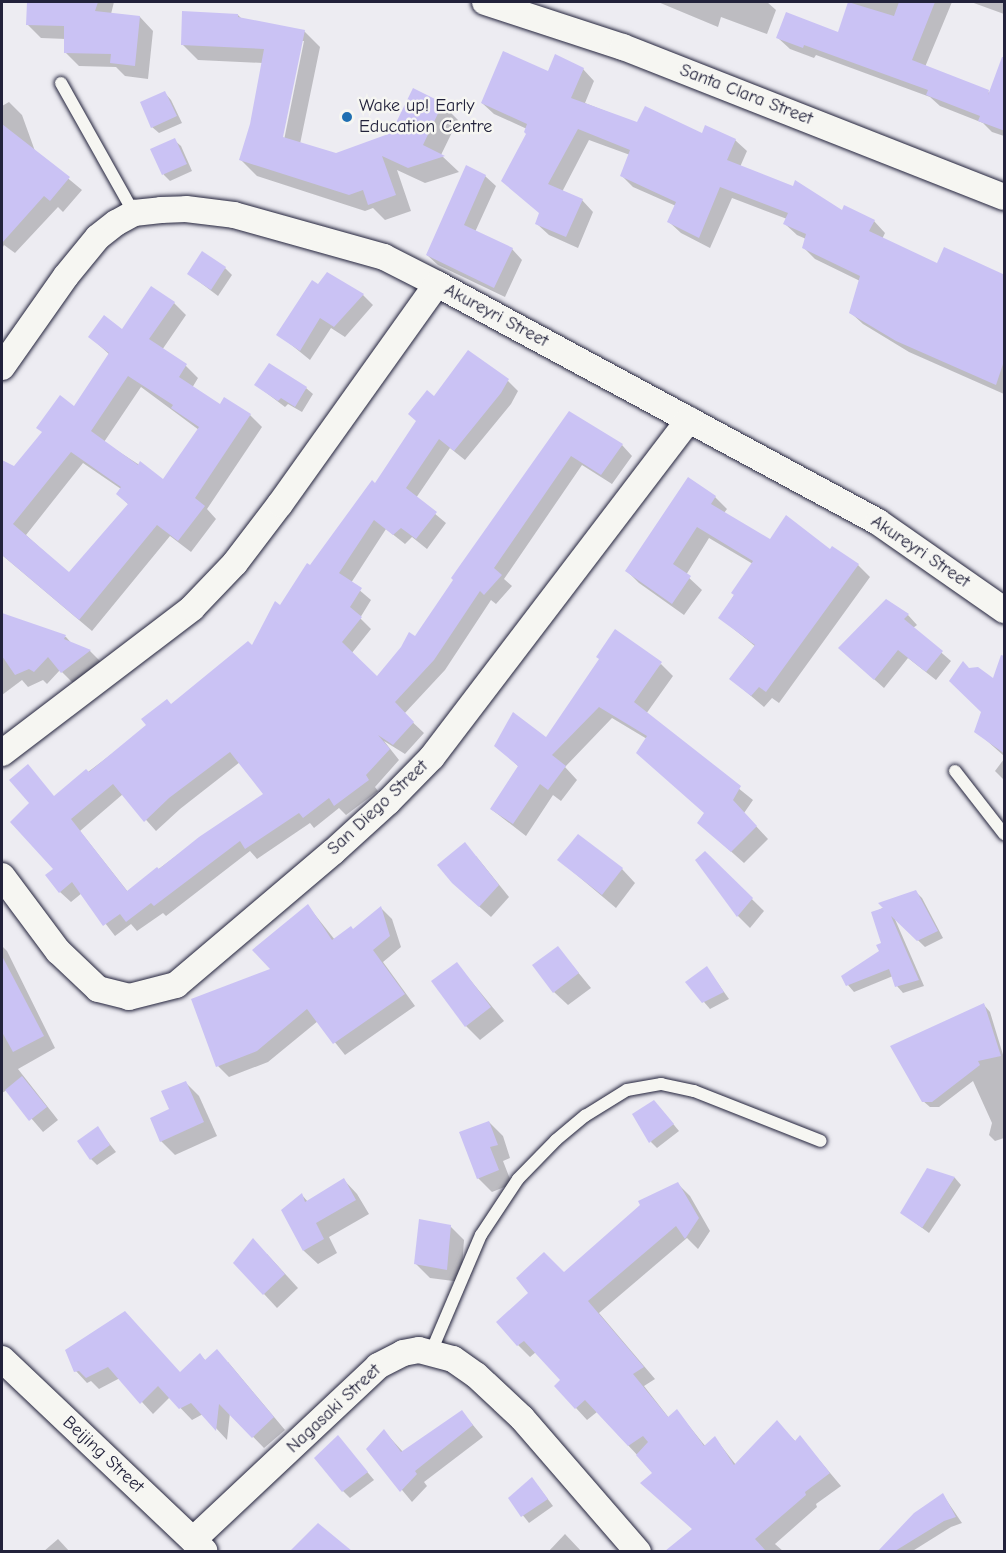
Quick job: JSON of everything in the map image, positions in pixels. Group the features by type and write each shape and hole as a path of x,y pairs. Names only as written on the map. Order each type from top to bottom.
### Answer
{"street":[{"name":"Santa Clara Street","path":"485,2 623,47 1005,197"},
{"name":"Akureyri Street","path":"2,367 66,276 98,237 116,223 134,213 186,209 234,215 384,257 437,284 878,522 1005,610"},
{"path":"2,753 192,608 235,563 280,504 437,284"},
{"name":"San Diego Street","path":"2,876 58,951 98,989 129,996 176,985 341,845 432,757 688,420"},
{"name":"Nagasaki Street","path":"199,1545 378,1366 403,1353 419,1350 453,1359 476,1375 522,1418 638,1551"},
{"name":"Beijing Street","path":"2,1359 199,1545"}],"lane":[{"path":"61,83 134,213"},
{"path":"955,771 1005,834"},
{"path":"431,1352 482,1235 518,1179 563,1134 585,1116 627,1090 661,1084 694,1091 822,1141"}],"building":[{"path":"27,2 98,2 95,11 140,16 135,66 110,63 111,54 64,53 64,26 26,25"},
{"path":"848,2 894,16 899,2 935,2 912,60 989,90 988,95 1002,57 1005,57 1005,131 978,121 980,116 926,95 928,90 804,45 803,48 776,38 786,12 838,32"},
{"path":"182,11 238,14 238,17 305,30 283,137 336,153 391,133 413,88 443,103 423,145 445,156 408,168 382,156 396,195 368,205 363,190 349,195 239,160 250,124 264,49 181,45"},
{"path":"503,51 548,71 555,54 584,68 571,98 637,122 645,106 702,133 705,125 736,139 727,160 793,186 795,180 842,210 844,205 875,220 869,231 937,263 944,247 1005,275 1005,358 996,385 896,341 849,313 860,276 802,248 806,234 783,224 788,213 720,187 699,238 667,222 676,202 620,176 630,150 578,129 548,184 583,199 566,237 535,224 539,213 501,181 526,134 524,132 527,124 481,103"},
{"path":"165,91 177,116 151,128 140,102"},
{"path":"2,124 70,177 50,201 44,196 2,243"},
{"path":"175,138 187,164 162,175 150,149"},
{"path":"466,165 486,175 464,225 513,248 494,288 426,255"},
{"path":"202,251 226,267 211,290 187,274"},
{"path":"327,272 364,294 334,327 320,318 300,351 276,335 312,280 318,284"},
{"path":"151,286 175,302 149,339 187,364 179,377 220,404 224,397 251,414 195,498 205,506 178,541 157,525 79,620 2,555 2,460 14,466 42,432 36,428 60,395 74,406 109,353 88,337 104,315 122,329","holes":["128,376 173,405 171,408 199,427 163,479 140,461 138,465 91,431","71,452 121,487 116,494 128,504 69,572 13,524"]},
{"path":"468,350 509,379 501,393 454,451 439,439 406,488 437,512 416,539 401,528 393,535 374,520 339,573 362,588 350,607 362,617 342,642 377,676 401,647 409,632 415,636 453,580 451,578 569,411 623,444 601,475 571,456 494,568 502,575 484,595 480,591 434,660 395,702 414,722 393,745 378,735 390,749 366,775 369,780 334,806 329,798 303,818 299,813 245,849 240,841 154,906 151,903 126,922 120,914 103,926 72,882 59,893 45,875 53,869 10,822 29,803 9,780 28,764 54,796 86,769 89,772 146,725 141,719 167,699 171,704 248,641 252,645 275,601 280,605 307,563 310,565 372,480 375,483 416,421 408,414 427,390 434,396","holes":["230,752 263,794 199,837 127,891 71,819 113,784 144,822 169,798"]},
{"path":"269,363 307,387 295,407 281,398 278,401 254,385"},
{"path":"688,477 716,496 711,504 770,539 786,515 830,549 832,546 859,564 766,692 759,687 751,696 729,679 755,645 718,618 734,595 731,593 753,561 697,527 673,564 691,576 672,604 625,571"},
{"path":"886,599 909,614 904,619 943,651 926,672 898,650 874,680 838,648"},
{"path":"2,613 66,635 64,639 91,650 61,673 48,657 34,672 29,669 15,675 2,656"},
{"path":"615,629 662,662 634,702 741,786 733,800 757,826 731,852 697,823 704,813 636,753 647,736 599,707 552,755 566,766 548,790 540,784 513,824 490,809 518,766 494,746 513,712 546,737 599,659 596,657"},
{"path":"1001,655 1005,656 1005,754 974,732 981,712 949,681 963,661 969,668 978,667 993,678"},
{"path":"578,834 623,868 602,895 557,860"},
{"path":"465,842 499,885 479,907 452,883 437,865"},
{"path":"705,851 753,898 737,917 695,860"},
{"path":"916,890 938,931 917,941 891,916 919,980 895,987 889,969 846,986 841,976 879,951 876,945 881,943 871,912 883,908 878,903"},
{"path":"308,904 332,940 351,926 353,929 381,906 390,936 373,950 405,994 333,1044 307,1009 257,1051 216,1067 191,999 270,969 252,950"},
{"path":"558,946 579,973 553,993 532,965"},
{"path":"2,956 44,1036 13,1052 2,1032"},
{"path":"457,962 491,1007 465,1027 431,981"},
{"path":"707,966 724,992 702,1003 685,982"},
{"path":"984,1003 1001,1056 978,1061 980,1065 932,1102 922,1102 890,1046"},
{"path":"22,1076 47,1107 29,1121 5,1090"},
{"path":"186,1081 204,1122 160,1142 150,1118 169,1109 161,1091"},
{"path":"654,1100 674,1124 649,1143 632,1114"},
{"path":"489,1121 498,1145 490,1147 499,1170 477,1179 459,1132"},
{"path":"98,1126 110,1145 90,1160 77,1141"},
{"path":"927,1168 955,1177 922,1228 900,1213"},
{"path":"344,1178 356,1200 316,1223 324,1239 303,1251 281,1210 302,1193 305,1202"},
{"path":"678,1182 699,1218 685,1239 676,1226 588,1301 644,1367 633,1374 668,1417 677,1409 704,1446 715,1436 734,1465 777,1420 795,1441 800,1435 830,1473 805,1492 806,1495 755,1539 766,1551 665,1551 692,1529 640,1483 652,1473 636,1455 648,1442 643,1436 628,1446 585,1400 575,1409 554,1386 560,1380 524,1341 517,1346 496,1322 528,1293 516,1278 544,1252 564,1272 640,1205 638,1201"},
{"path":"419,1219 451,1225 447,1270 414,1264"},
{"path":"253,1238 285,1274 263,1295 233,1263"},
{"path":"125,1311 180,1372 200,1353 205,1360 217,1349 274,1417 252,1438 219,1404 216,1431 191,1403 179,1409 158,1386 140,1404 108,1367 86,1378 79,1371 74,1372 65,1350"},
{"path":"462,1410 473,1425 415,1471 417,1474 400,1492 366,1449 384,1429 401,1452"},
{"path":"338,1435 368,1472 342,1492 314,1458"},
{"path":"532,1477 548,1499 521,1517 508,1498"},
{"path":"943,1493 956,1517 944,1521 895,1551 878,1551 914,1513"},
{"path":"318,1523 352,1551 290,1551"}],"place":[{"name":"Wake up! Early Education Centre","path":"347,117"}]}
